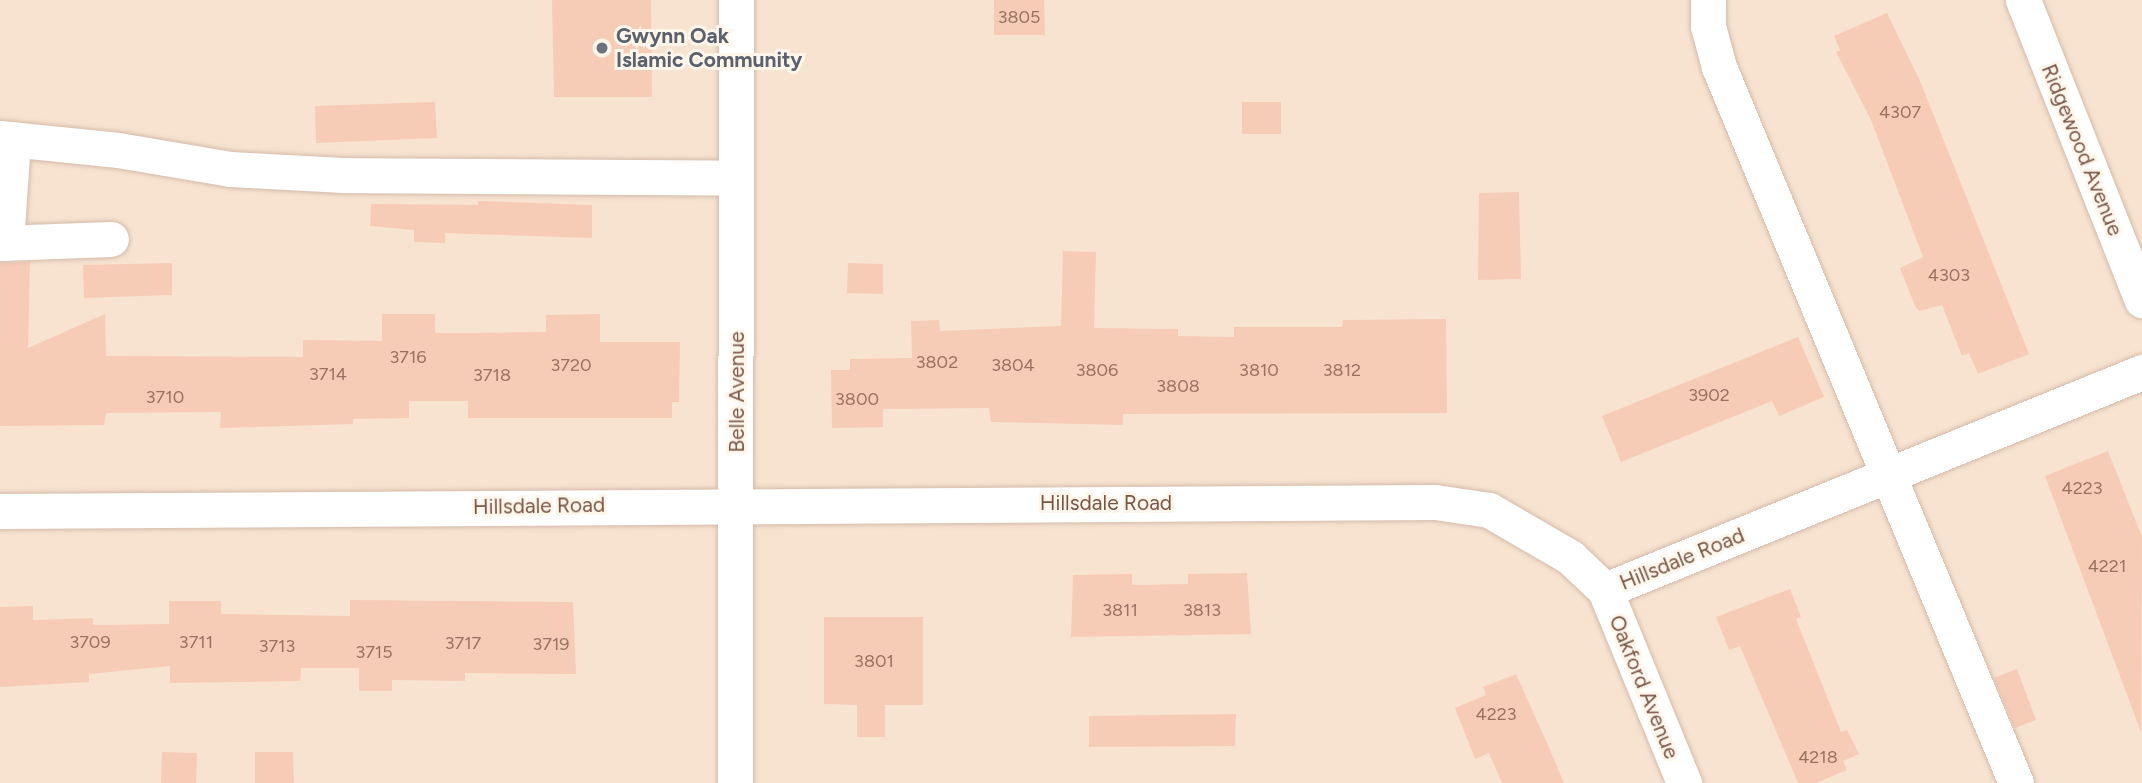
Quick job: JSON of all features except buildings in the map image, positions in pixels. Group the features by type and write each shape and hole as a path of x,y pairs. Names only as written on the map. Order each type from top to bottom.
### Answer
{"street":[{"name":"Belle Avenue","path":"735,783 736,0"},
{"path":"1707,0 1708,26 1719,67 2016,783"},
{"name":"Ridgewood Avenue","path":"2023,0 2142,300"},
{"path":"111,239 3,243 7,139 230,169 343,175 736,178"},
{"name":"Hillsdale Road","path":"0,511 1435,502 1489,510 1530,531 1570,557 1605,590 2142,372"},
{"name":"Oakford Avenue","path":"1605,590 1684,783"}],"shaded area":[{"path":"0,0 2142,0 2142,783 0,783"}],"place":[{"name":"Gwynn Oak Islamic Community","path":"602,48"}]}
